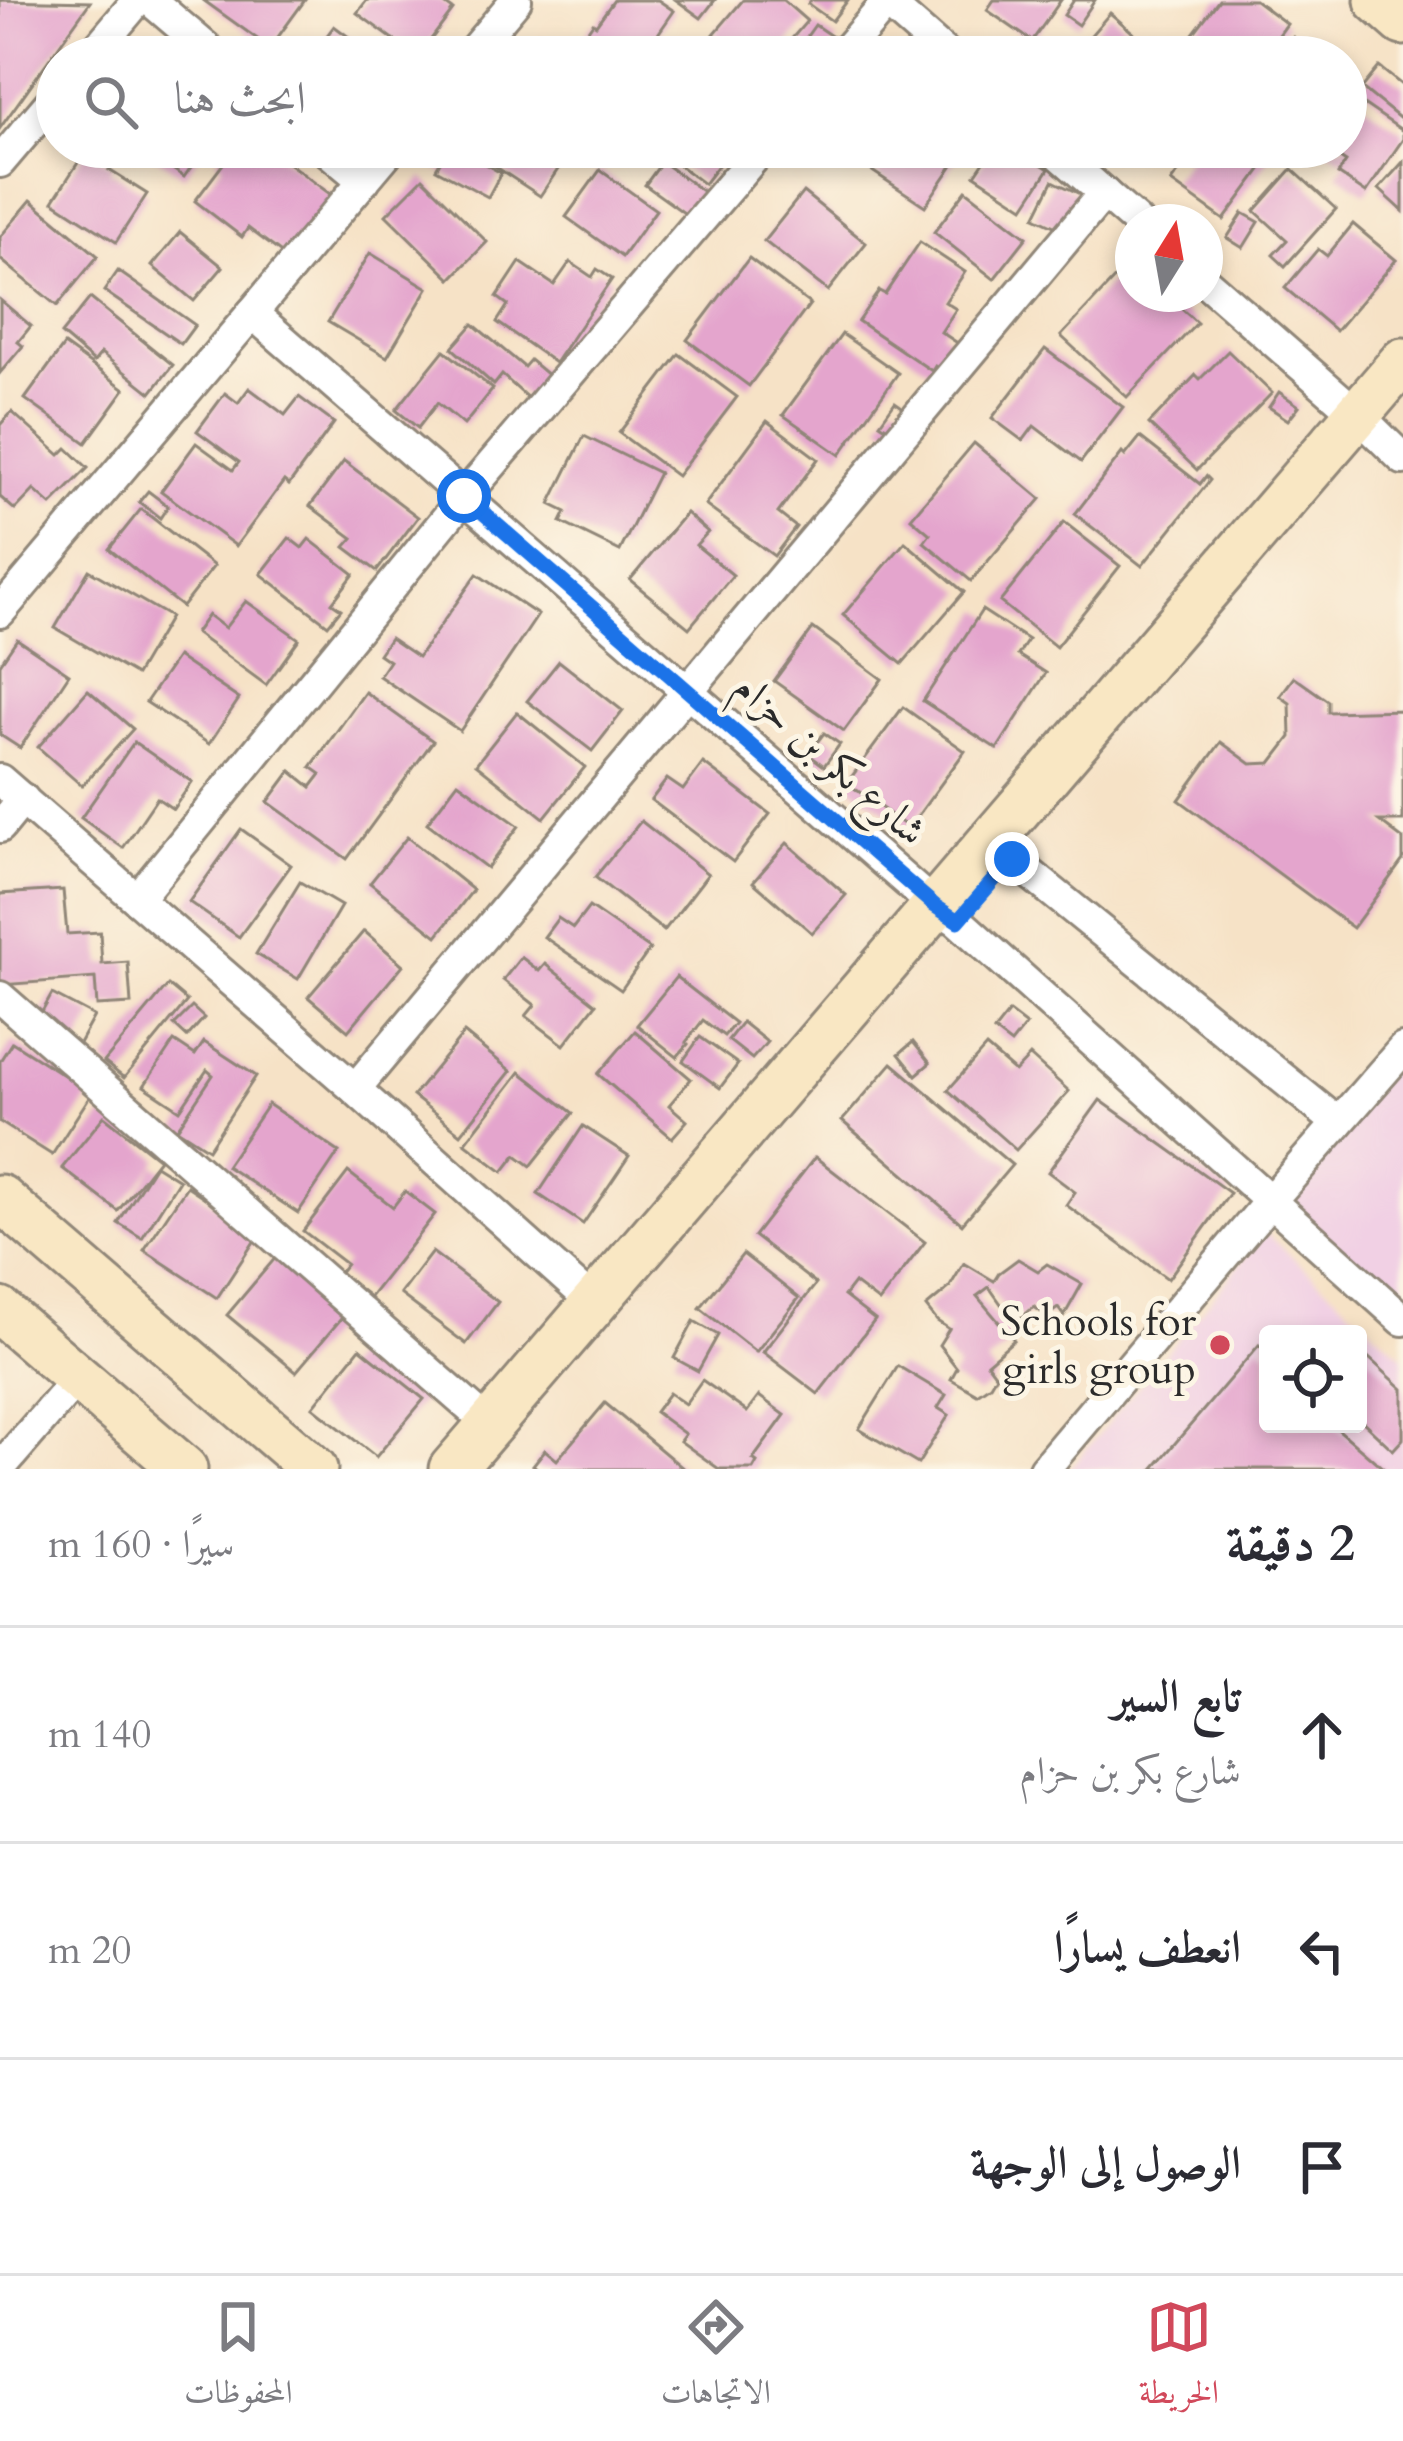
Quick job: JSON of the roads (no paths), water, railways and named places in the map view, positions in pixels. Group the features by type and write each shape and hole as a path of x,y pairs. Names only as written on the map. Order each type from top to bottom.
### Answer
{"street":[{"path":"108,36 138,0"},
{"path":"150,0 192,36"},
{"path":"486,36 517,0"},
{"path":"1378,0 1403,22"},
{"path":"857,36 885,1 925,36"},
{"path":"0,162 36,120"},
{"path":"348,168 364,181"},
{"path":"0,612 375,168"},
{"path":"137,898 464,496 745,168"},
{"path":"1075,168 1116,204"},
{"path":"355,1089 1104,194"},
{"path":"1223,296 1385,428"},
{"name":"شارع بكر بن حزام","path":"252,314 947,914 1403,1320"},
{"path":"0,997 490,1447 503,1450 947,914 1012,859 1385,428 1403,361"},
{"path":"452,1469 490,1447 594,1304 1385,428"},
{"path":"0,827 11,789 594,1304"},
{"path":"1012,859 1338,1123"},
{"path":"1044,1469 1403,1049"},
{"path":"0,1198 314,1469"},
{"path":"0,1311 184,1469"},
{"path":"0,1468 77,1379"}],"place":[{"name":"Schools for girls group","path":"1220,1345"}]}
